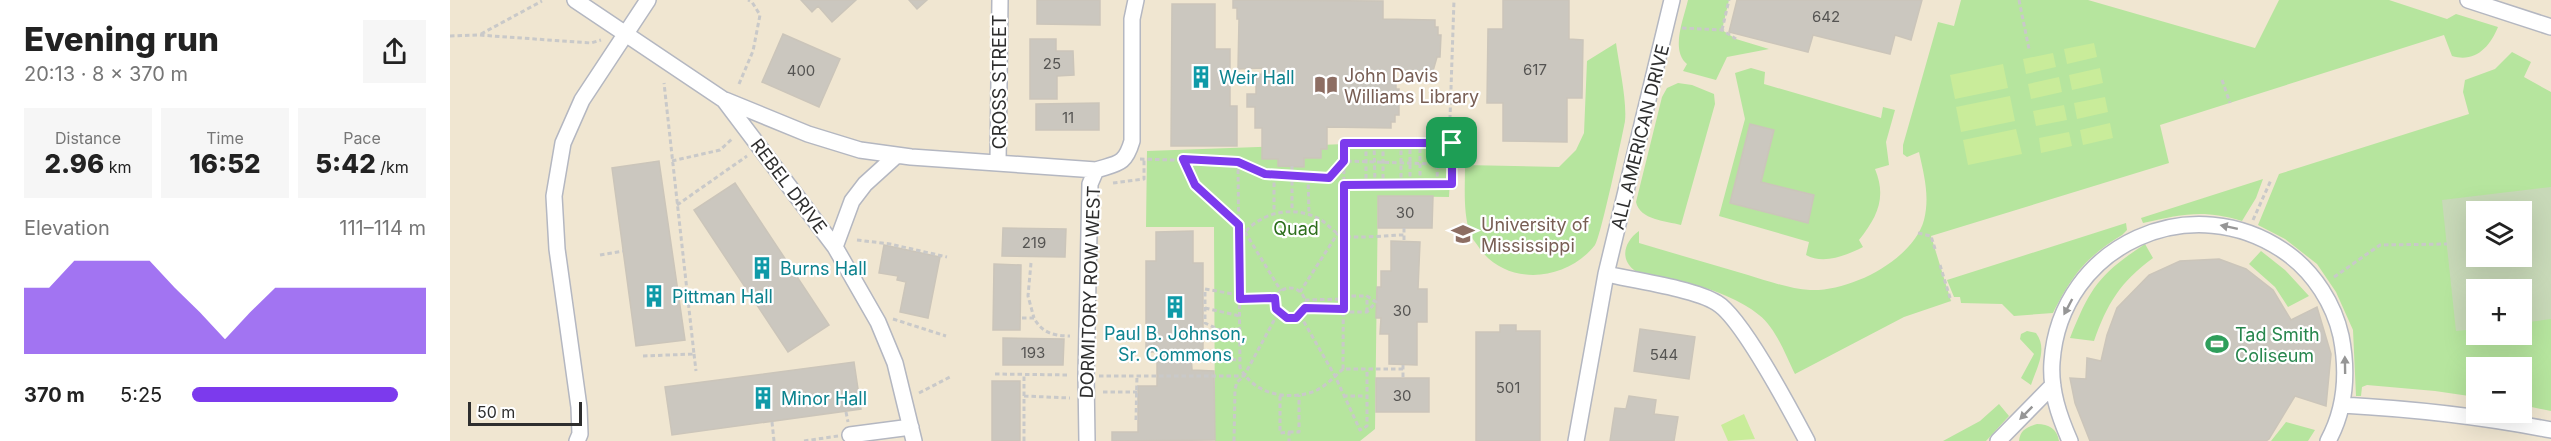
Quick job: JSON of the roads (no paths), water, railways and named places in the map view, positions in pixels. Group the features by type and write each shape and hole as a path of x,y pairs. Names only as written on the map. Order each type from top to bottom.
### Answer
{"street":[{"name":"REBEL DRIVE","path":"575,0 724,100 835,247 878,322 895,363 912,434"},
{"path":"577,441 580,434 579,407 557,249 554,196 563,143 582,100 648,0"},
{"name":"CROSS STREET","path":"998,163 999,0"},
{"path":"1096,170 1117,164 1128,156 1132,141 1132,19 1136,0"},
{"name":"ALL AMERICAN DRIVE","path":"1576,441 1606,274 1672,0"},
{"path":"2468,0 2551,27"},
{"name":"DORMITORY ROW WEST","path":"724,100 808,134 860,150 897,155 1096,170 1090,184 1087,441"},
{"path":"835,247 852,201 865,184 897,155"},
{"path":"2070,441 2059,415 2053,384 2052,363 2061,319 2080,284 2107,256 2140,235 2175,225 2211,223 2246,231 2273,243 2297,261 2317,283 2337,320 2346,362 2342,405 2328,441"},
{"path":"1606,274 1695,294 1717,303 1737,322 1807,441"},
{"path":"1998,441 2053,384"},
{"path":"2342,405 2415,408 2481,416 2551,430"},
{"path":"849,435 912,434"}],"place":[{"name":"Weir Hall","path":"1201,77"},
{"name":"John Davis Williams Library","path":"1326,85"},
{"name":"University of Mississippi","path":"1463,234"},
{"name":"Burns Hall","path":"762,268"},
{"name":"Pittman Hall","path":"654,296"},
{"name":"Paul B. Johnson, Sr. Commons","path":"1175,307"},
{"name":"Tad Smith Coliseum","path":"2217,344"},
{"name":"Minor Hall","path":"763,398"}],"park label":[{"name":"Quad","path":"1296,228"}]}
